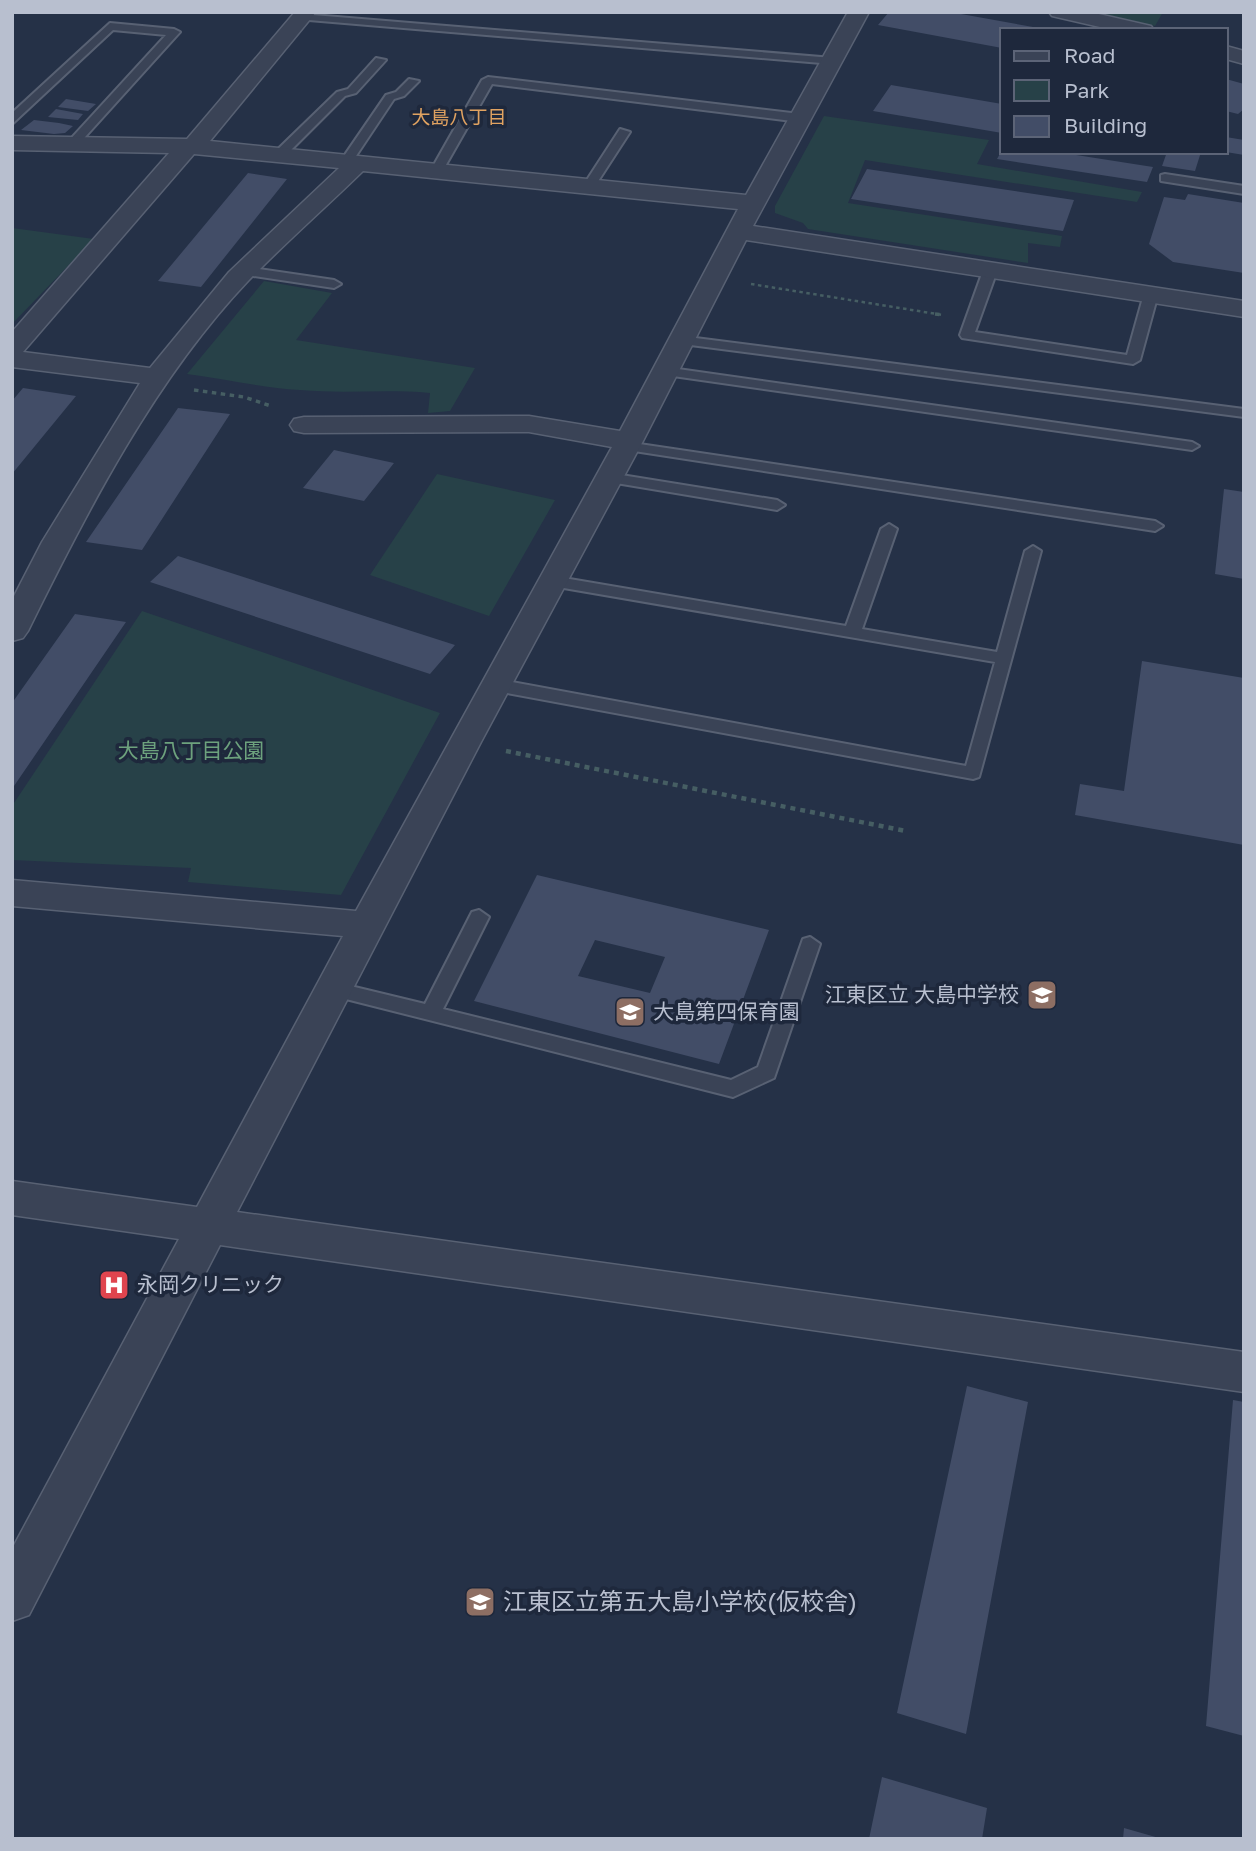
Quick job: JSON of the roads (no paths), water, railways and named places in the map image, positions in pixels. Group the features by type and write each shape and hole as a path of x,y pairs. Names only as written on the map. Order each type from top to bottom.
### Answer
{"street":[{"path":"12,1598 464,742 609,478 737,231 859,12"},
{"path":"1059,12 1134,28"},
{"path":"12,349 303,15"},
{"path":"12,143 190,147 753,203"},
{"path":"12,631 57,542 245,271 352,162"},
{"path":"737,231 1244,309"},
{"path":"12,359 169,383"},
{"path":"304,425 529,424 627,444"},
{"path":"12,893 367,925"},
{"path":"12,1198 1244,1372"}],"lane":[{"path":"303,15 833,61"},
{"path":"12,120 110,26 174,32 72,144"},
{"path":"279,155 341,94 352,92 380,60"},
{"path":"437,170 488,79 800,118"},
{"path":"352,162 390,97 400,94 413,81"},
{"path":"589,186 624,132"},
{"path":"1165,178 1244,190"},
{"path":"991,268 967,335 1133,360 1151,294"},
{"path":"245,271 334,284"},
{"path":"680,340 1244,413"},
{"path":"664,371 1192,446"},
{"path":"627,444 1155,526"},
{"path":"609,478 777,505"},
{"path":"852,633 889,529"},
{"path":"496,685 973,773 1033,551"},
{"path":"552,582 1003,658"},
{"path":"431,1013 478,917"},
{"path":"334,989 733,1089 767,1072 810,944"}],"place":[{"name":"江東区立 大島中学校","path":"1042,995"},
{"name":"大島第四保育園","path":"630,1012"},
{"name":"永岡クリニック","path":"114,1285"},
{"name":"江東区立第五大島小学校(仮校舎)","path":"480,1602"}],"district":[{"name":"大島八丁目","path":"459,117"}],"park label":[{"name":"大島八丁目公園","path":"191,751"}]}
